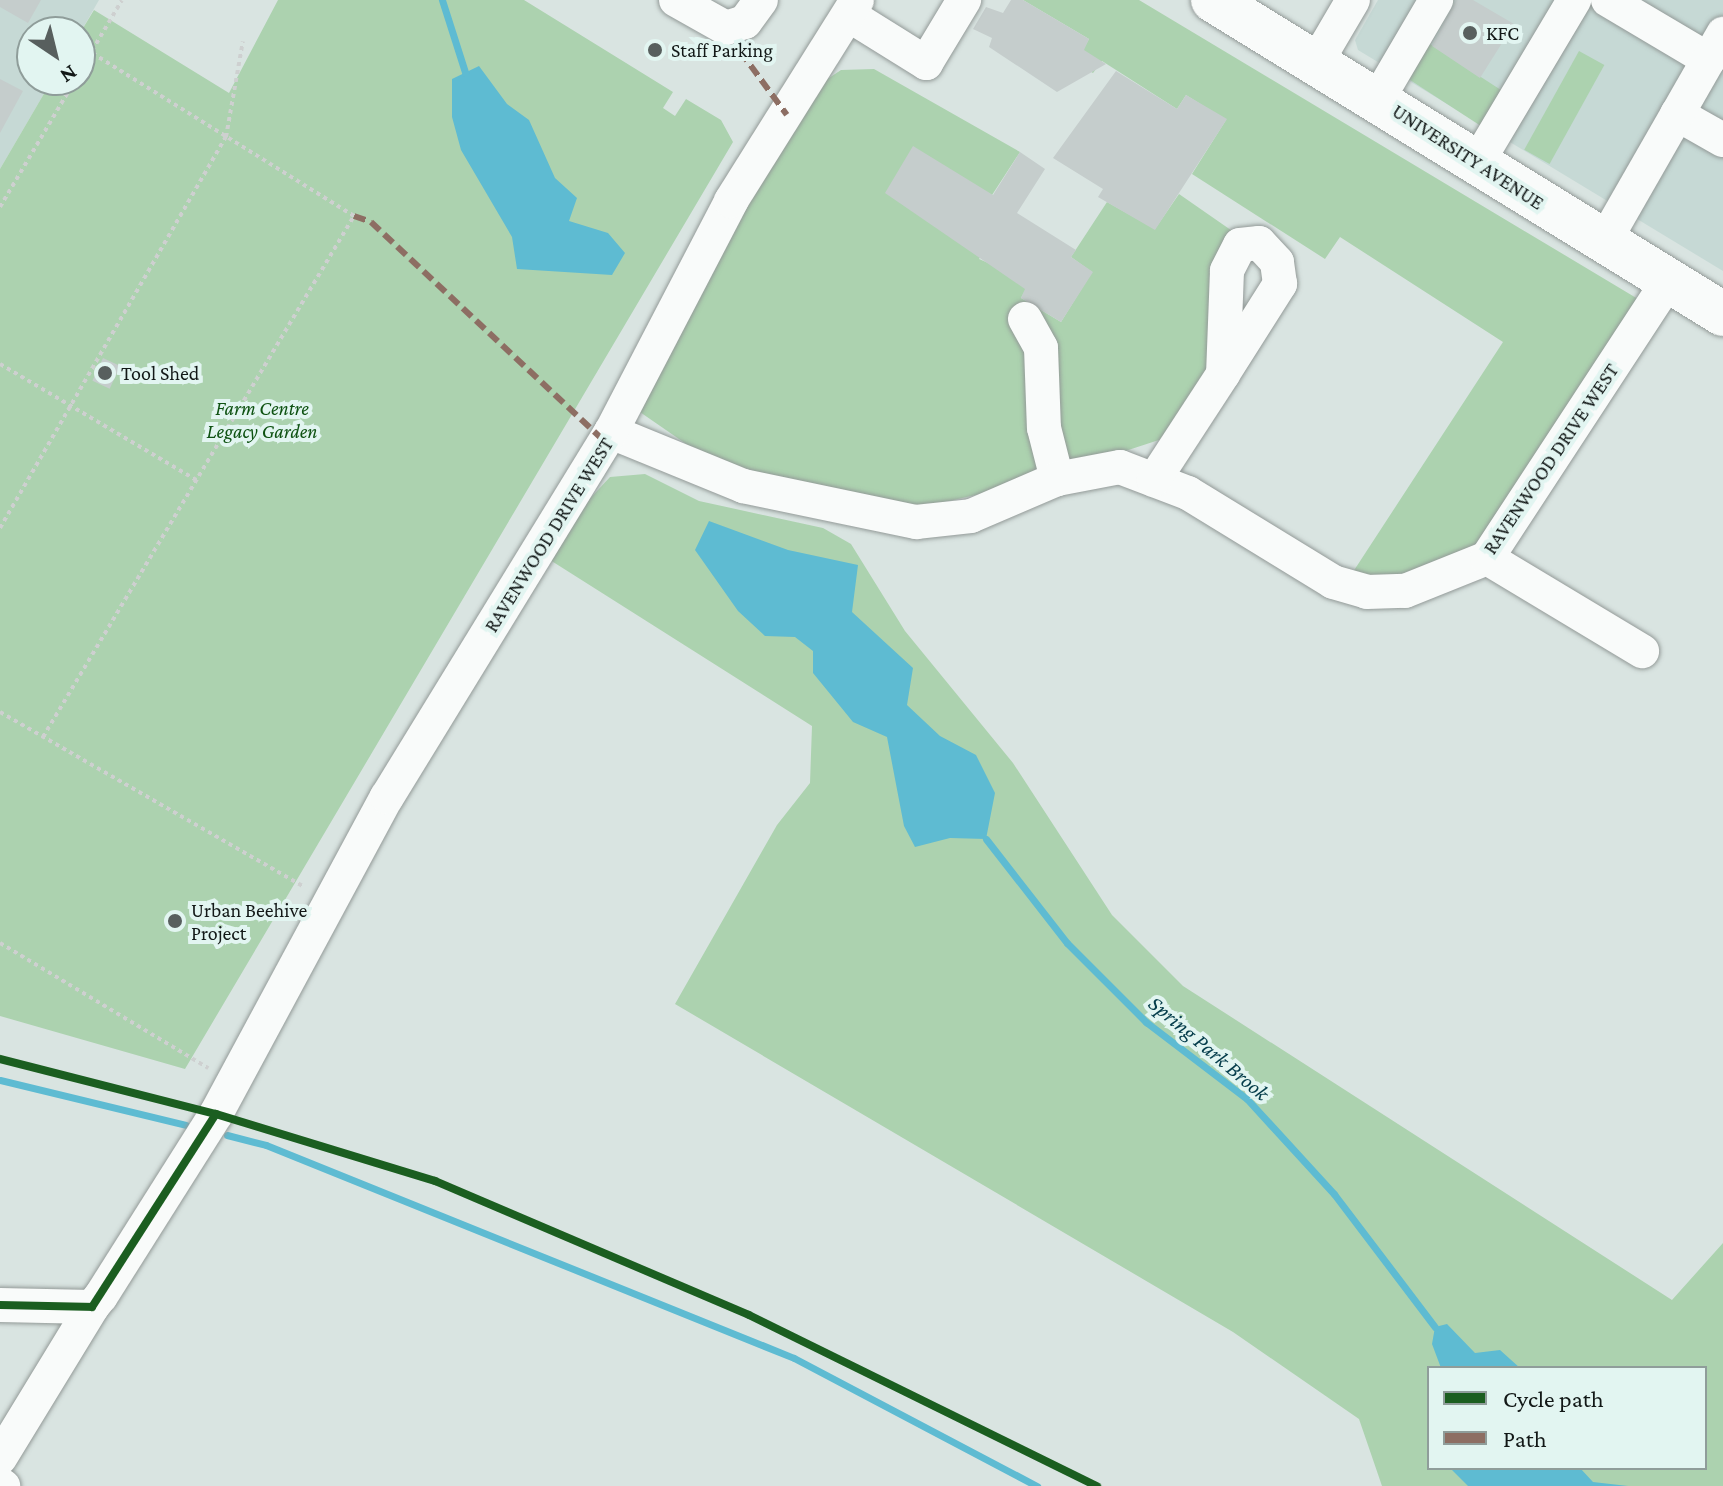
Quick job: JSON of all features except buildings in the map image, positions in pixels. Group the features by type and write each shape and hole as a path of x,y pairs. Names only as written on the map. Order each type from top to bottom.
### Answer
{"main road":[{"name":"UNIVERSITY AVENUE","path":"1236,6 1316,63 1723,314"}],"street":[{"path":"676,0 726,28 745,22 761,0"},
{"path":"611,432 731,201 853,8 926,63 964,0"},
{"path":"1316,63 1353,0"},
{"path":"1378,99 1436,0"},
{"path":"1477,163 1574,0"},
{"path":"1604,242 1717,50 1608,0"},
{"path":"1677,114 1723,140"},
{"name":"RAVENWOOD DRIVE WEST","path":"0,1458 220,1106 387,797 611,432 743,486 916,522 971,516 1057,479 1120,467 1188,493 1333,582 1367,592 1425,586 1487,558 1668,281"},
{"path":"1025,319 1041,348 1044,428 1057,479"},
{"path":"1154,480 1223,374"},
{"path":"1487,558 1642,651"},
{"path":"0,1305 92,1307"}],"path":[{"path":"96,44 122,0"},
{"path":"0,528 226,137 243,41"},
{"path":"43,737 354,216 96,55"},
{"path":"0,207 66,96"},
{"path":"0,364 196,480"},
{"path":"0,712 331,902"},
{"path":"0,943 206,1067 220,1106"}],"shaded area":[{"path":"0,0 99,0 90,16 16,16 16,96 43,96 0,169"},
{"path":"1378,0 1723,0 1723,271 1358,50 1355,40"}],"green space":[{"name":"Farm Centre Legacy Garden","path":"278,0 524,0 673,92 663,108 675,116 686,99 721,120 733,142 185,1069 0,1016 0,169 43,96 96,96 96,16 90,16 94,10 229,93"},
{"path":"1023,0 1139,0 1648,305 1476,548 1417,575 1351,575 1503,342 1340,237 1325,259 1192,174 1226,120 1186,95 1177,109 1102,61 1093,73 1076,63 1089,39"},
{"path":"1427,42 1502,91 1480,125 1405,76"},
{"path":"1579,51 1604,65 1550,164 1524,150"},
{"path":"874,69 1020,152 981,212 1001,226 979,259 1030,281 1021,298 1061,322 1092,272 1071,257 1107,202 1155,229 1179,194 1238,235 1207,377 1162,439 1024,484 910,510 800,491 705,457 637,410 769,166 826,80 841,70"},
{"path":"645,474 699,501 823,528 851,544 905,631 1013,763 1112,915 1183,986 1672,1300 1723,1243 1723,1486 1382,1486 1359,1419 1233,1332 675,1004 777,825 810,783 812,726 550,560 572,518 610,477"}],"water":[{"path":"479,66 507,104 529,120 555,178 577,198 569,221 608,233 625,253 612,275 517,269 512,237 461,150 452,117 452,79"},
{"path":"709,521 788,550 858,565 852,612 913,668 907,705 940,736 976,755 995,793 986,839 950,838 915,847 904,826 887,737 853,722 813,673 813,651 795,637 765,636 738,611 695,550"},
{"path":"1447,1324 1475,1353 1500,1350 1518,1366 1440,1366 1432,1344 1435,1327"},
{"path":"1452,1470 1582,1470 1593,1482 1628,1486 1468,1486"}],"waterway":[{"name":"Spring Park Brook","path":"442,0 465,72"},
{"name":"Spring Park Brook","path":"986,839 1067,943 1146,1022 1247,1099 1334,1194 1435,1327"},
{"path":"0,1080 186,1125"},
{"path":"227,1135 266,1145 794,1358 1037,1486"}],"marked path":[{"path":"740,51 787,115"},
{"path":"354,216 371,222 605,442"}],"cycle path":[{"path":"0,1059 216,1114 435,1181 749,1315 1097,1486"},
{"path":"0,1305 92,1307 216,1114"}],"place":[{"name":"KFC","path":"1470,33"},
{"name":"Staff Parking","path":"655,50"},
{"name":"Tool Shed","path":"105,373"},
{"name":"Urban Beehive Project","path":"175,921"}]}
